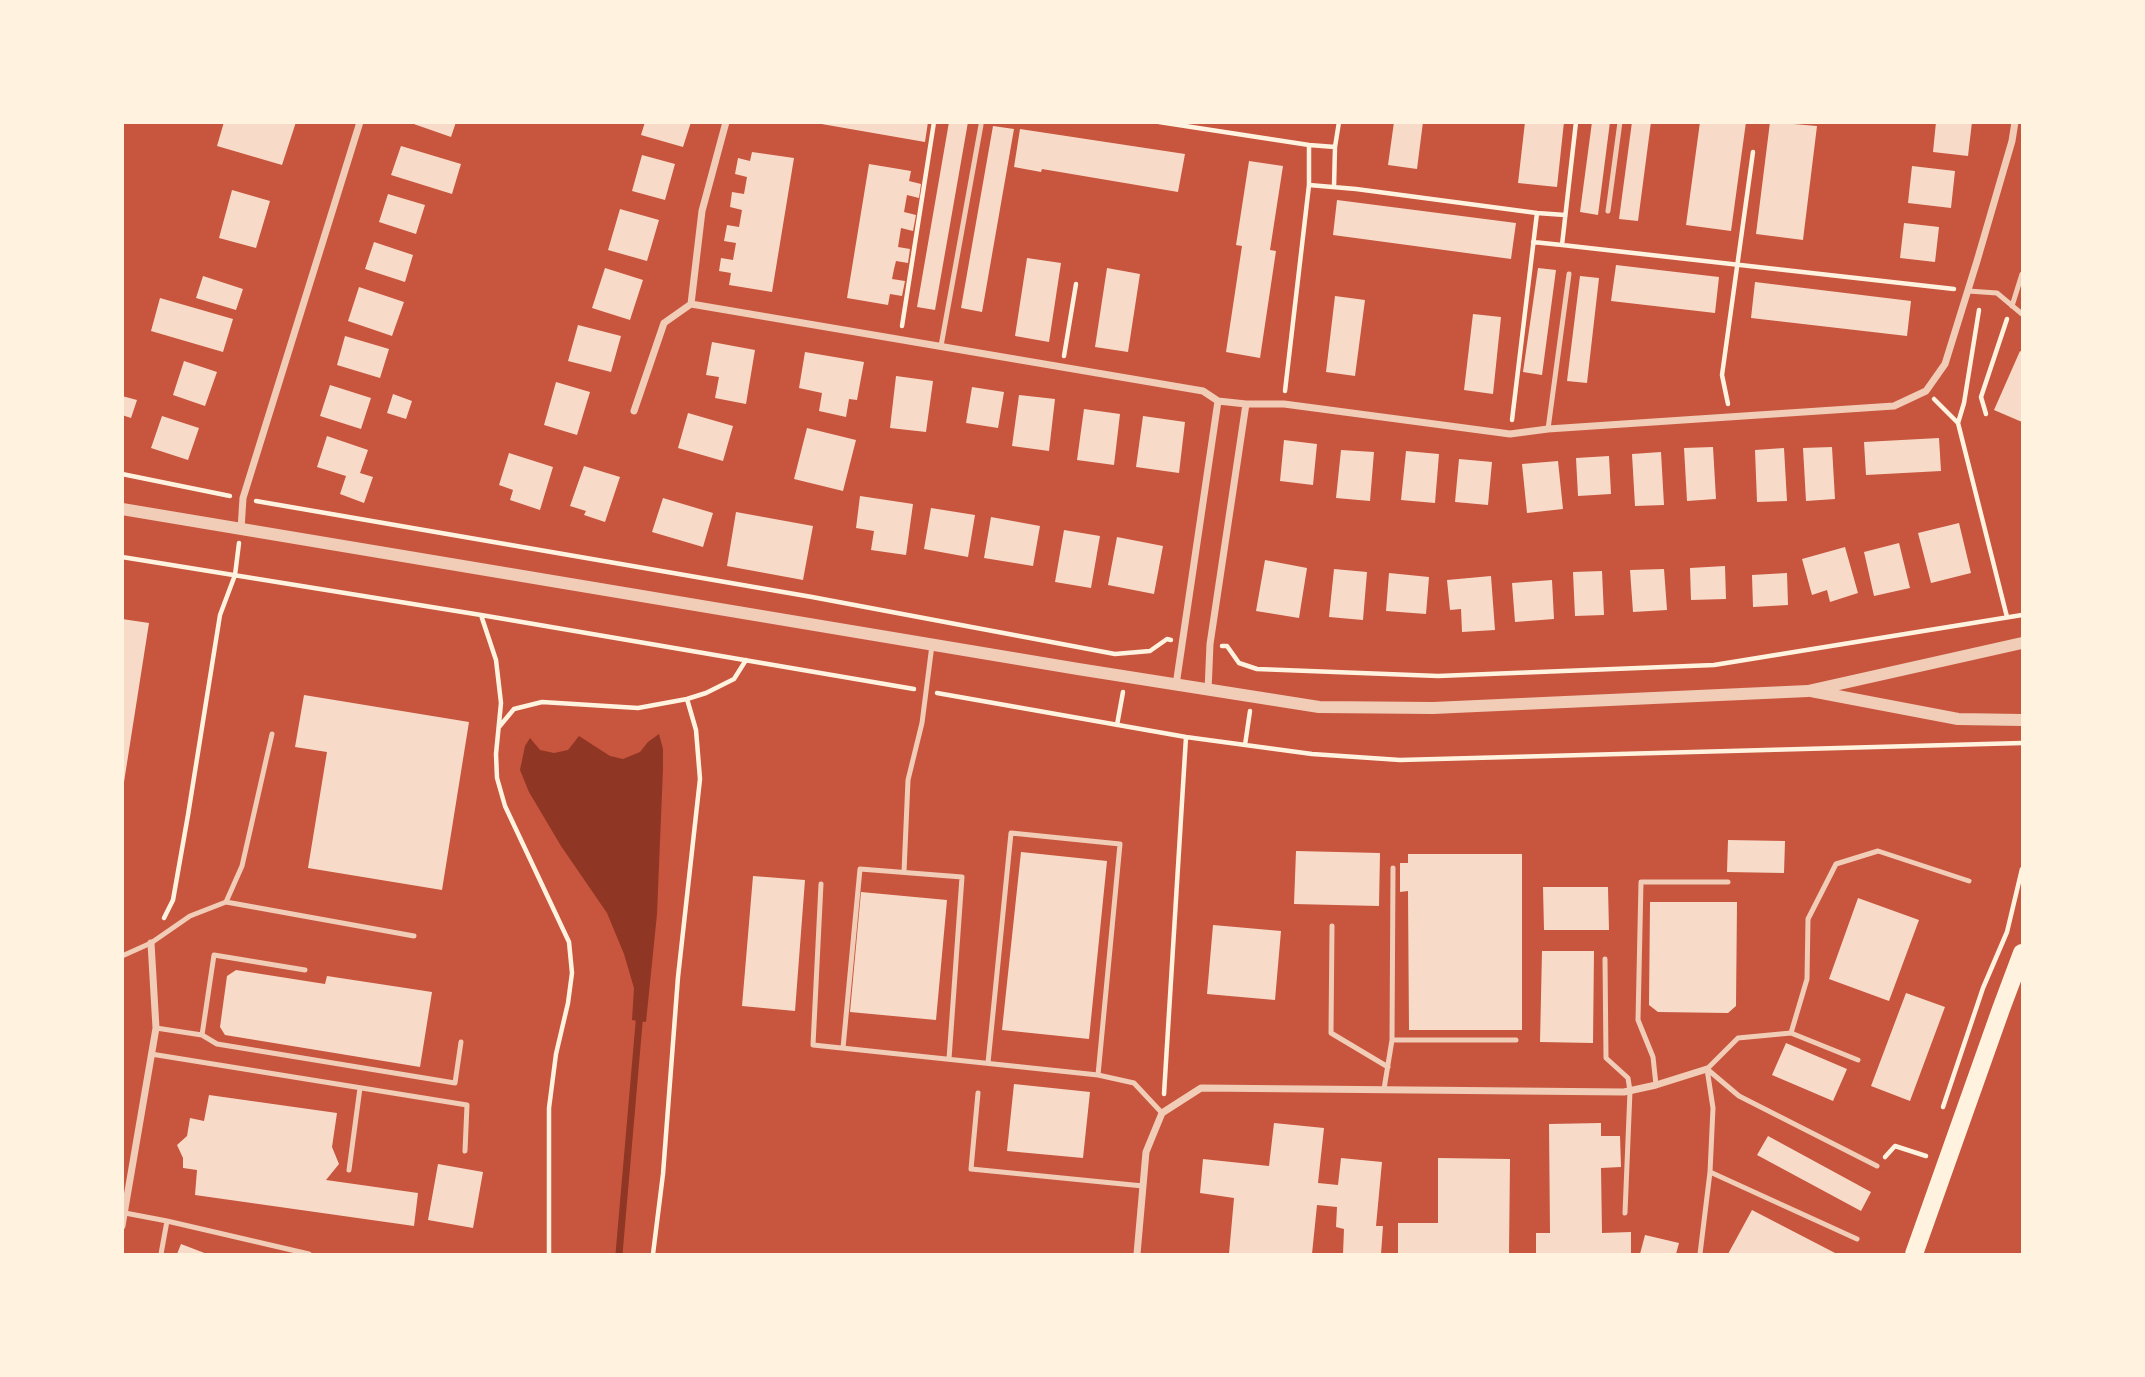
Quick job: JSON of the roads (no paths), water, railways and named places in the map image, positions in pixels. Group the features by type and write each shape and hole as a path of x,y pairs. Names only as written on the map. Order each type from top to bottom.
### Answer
{"main road":[{"path":"1914,1255 2022,953"}],"street":[{"path":"241,528 243,498 360,122"},
{"path":"691,304 702,211 726,122"},
{"path":"634,411 664,323 691,304 1203,391 1218,401 1284,404 1510,434 1548,429 1895,407 1926,391 1945,364 2012,141 2015,122"},
{"path":"1176,685 1218,401"},
{"path":"1208,691 1210,644 1246,404"},
{"path":"122,509 1208,691 1319,707 1433,708 1808,691 2022,643"},
{"path":"1808,691 1958,719 2022,720"},
{"path":"122,1226 156,1028 151,943"},
{"path":"1137,1255 1146,1152 1162,1113 1201,1087 1630,1091 1707,1069"}],"lane":[{"path":"1608,211 1619,122"},
{"path":"941,346 981,125"},
{"path":"1548,429 1569,274"},
{"path":"2012,306 2022,274"},
{"path":"1968,291 1997,293 2022,314"},
{"path":"904,872 908,780 922,723 932,645"},
{"path":"226,902 242,866 272,734"},
{"path":"988,1063 1011,833 1120,844 1098,1074"},
{"path":"1791,1033 1807,979 1808,919 1836,864 1878,851 1969,881"},
{"path":"1384,1089 1392,1040 1393,868"},
{"path":"844,1048 860,869 962,877 949,1059"},
{"path":"1656,1085 1653,1057 1638,1020 1641,882 1728,882"},
{"path":"821,884 813,1045 1098,1074 1134,1083 1162,1113"},
{"path":"122,956 151,943 190,916 226,902 414,936"},
{"path":"1332,926 1331,1033 1388,1067"},
{"path":"202,1035 215,956 305,970"},
{"path":"1605,959 1606,1058 1628,1077 1630,1091 1625,1213"},
{"path":"156,1028 202,1035 217,1044 455,1083 461,1042"},
{"path":"1707,1069 1738,1038 1791,1033 1858,1060"},
{"path":"1392,1040 1516,1040"},
{"path":"151,1054 467,1105 465,1151"},
{"path":"1707,1069 1739,1096 1877,1166"},
{"path":"1700,1255 1710,1172 1713,1108 1707,1069"},
{"path":"349,1170 360,1088"},
{"path":"978,1093 971,1169 1143,1186"},
{"path":"1710,1172 1857,1239"},
{"path":"125,1213 309,1255"},
{"path":"161,1255 167,1222"}],"waterway":[{"path":"619,1254 640,1012"}]}
